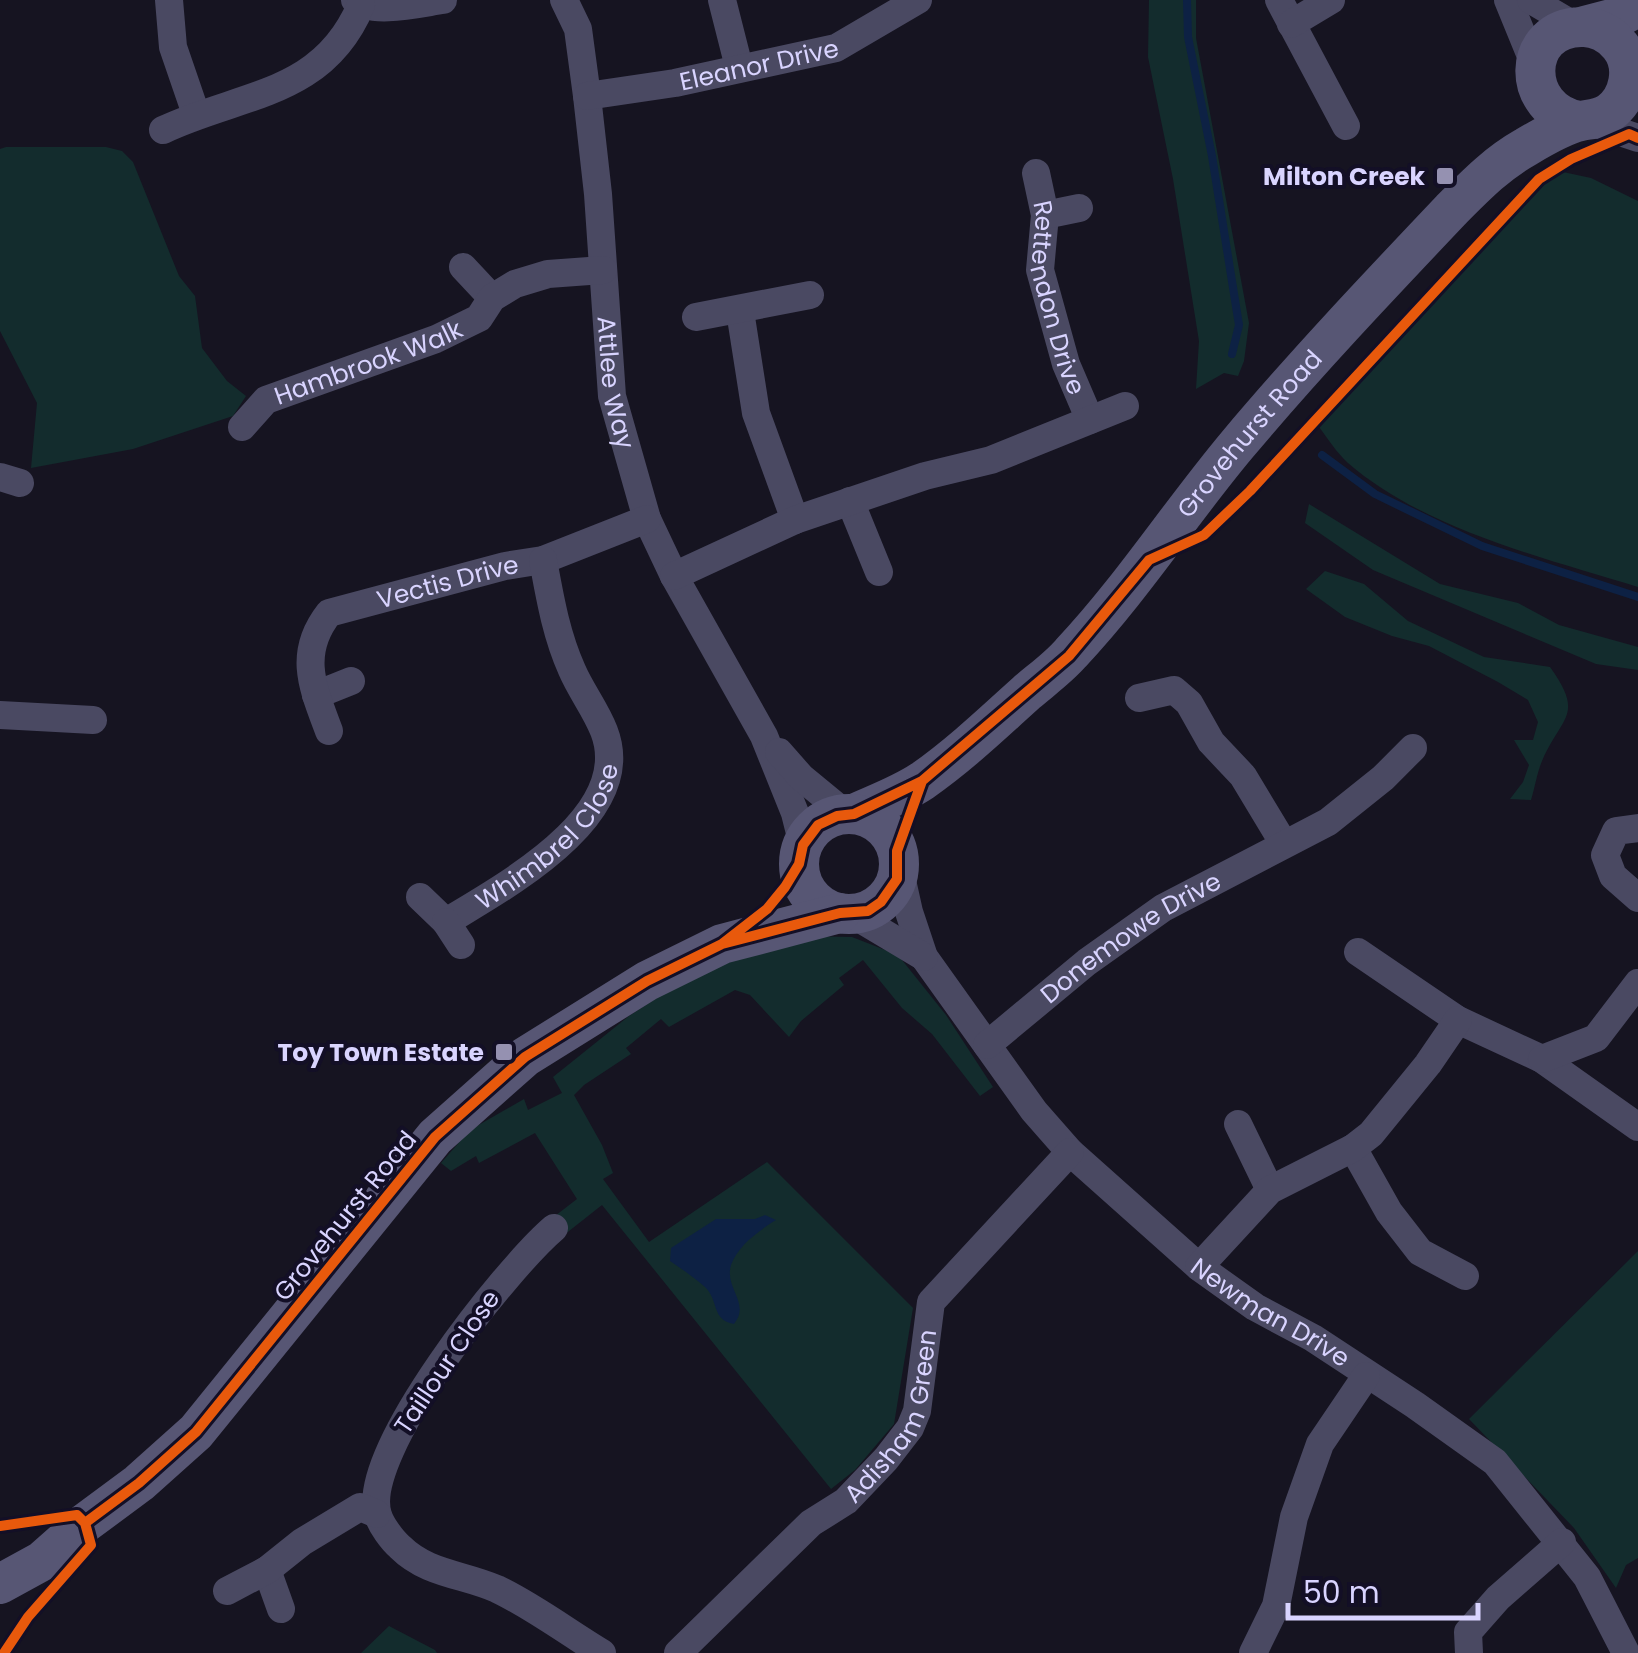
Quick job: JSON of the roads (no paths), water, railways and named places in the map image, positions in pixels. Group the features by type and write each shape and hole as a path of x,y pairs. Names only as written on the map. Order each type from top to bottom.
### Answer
{"street":[{"path":"169,0 173,47 196,114"},
{"path":"163,130 196,114 273,92 300,79 340,44 358,3 389,7 443,0"},
{"name":"Attlee Way","path":"564,0 578,30 587,96 612,396 647,519 674,576 764,736 795,813 801,854"},
{"path":"722,0 739,67"},
{"name":"Eleanor Drive","path":"587,96 675,83 836,48 918,0"},
{"path":"1331,0 1285,12 1346,126"},
{"path":"1508,0 1543,102 1550,109 1638,138"},
{"path":"1532,0 1580,27 1607,34 1633,67 1618,105 1609,113 1583,121"},
{"path":"1535,72 1546,43 1559,32 1619,16 1638,6"},
{"name":"Grovehurst Road","path":"1491,169 1535,72"},
{"name":"Grovehurst Road","path":"850,814 922,781 1069,656 1235,448 1354,312 1491,169 1528,146 1583,121"},
{"name":"Rettendon Drive","path":"1036,173 1046,215 1040,270 1066,364 1090,420"},
{"path":"1046,215 1079,208"},
{"name":"Hambrook Walk","path":"463,267 492,298"},
{"name":"Hambrook Walk","path":"242,427 266,400 436,339 479,318 492,298 515,284 548,274 604,270"},
{"path":"696,317 810,295"},
{"path":"740,311 756,413 795,520"},
{"name":"Rettendon Drive","path":"674,576 795,520 926,476 992,460 1126,406"},
{"path":"850,500 879,572"},
{"name":"Vectis Drive","path":"329,731 309,667 312,645 329,613 505,566 543,560 647,519"},
{"name":"Whimbrel Close","path":"420,897 454,934 535,868 581,821 605,786 609,760 605,734 573,672 555,625 543,560"},
{"path":"316,695 351,681"},
{"path":"1139,698 1174,690 1190,702 1211,742 1243,776 1284,844"},
{"path":"0,716 93,720"},
{"name":"Attlee Way","path":"764,736 801,778 850,814"},
{"name":"Donemowe Drive","path":"988,1045 1087,962 1163,908 1328,822 1413,748"},
{"path":"898,859 891,837 880,825 850,814 818,824 801,854 810,894 828,909 846,914 868,911 892,890 922,781"},
{"path":"1638,828 1616,830 1605,855 1614,876 1638,898"},
{"name":"Grovehurst Road","path":"0,1584 42,1561 140,1483 196,1432 435,1137 472,1101 525,1057 581,1021 647,981 722,944 767,908 801,854"},
{"name":"Newman Drive","path":"898,859 908,912 924,958 1034,1111 1070,1152 1199,1267 1415,1405 1495,1462 1587,1577 1626,1653"},
{"name":"Grovehurst Road","path":"722,944 846,914"},
{"name":"Newman Drive","path":"846,914 924,958"},
{"path":"1358,952 1458,1020 1542,1060 1638,1127"},
{"path":"1542,1060 1596,1038 1638,983"},
{"path":"1199,1267 1270,1190 1354,1148 1392,1110 1458,1020"},
{"path":"1238,1124 1270,1190"},
{"path":"1354,1148 1389,1212 1420,1252 1465,1276"},
{"name":"Adisham Green","path":"678,1653 811,1524 846,1501 886,1460 910,1428 917,1411 931,1302 1070,1152"},
{"name":"Taillour Close","path":"378,1514 383,1466 406,1416 492,1294 528,1250 554,1228"},
{"path":"1252,1653 1276,1606 1294,1518 1320,1444 1366,1376"},
{"path":"227,1590 267,1570 302,1542 360,1507 378,1514 396,1544 420,1564 496,1589 602,1653"},
{"path":"1469,1653 1468,1632 1498,1598 1562,1542"},
{"path":"267,1570 281,1609"}],"water":[{"path":"765,1215 776,1220 744,1245 731,1265 731,1281 740,1309 734,1324 727,1322 718,1314 705,1287 670,1261 671,1248 716,1219 755,1219"}],"waterway":[{"path":"1187,0 1188,37 1239,325 1232,354"},
{"path":"1322,455 1375,494 1482,546 1638,597"}],"place":[{"name":"Milton Creek","path":"1445,176"},
{"name":"Toy Town Estate","path":"504,1052"}]}
